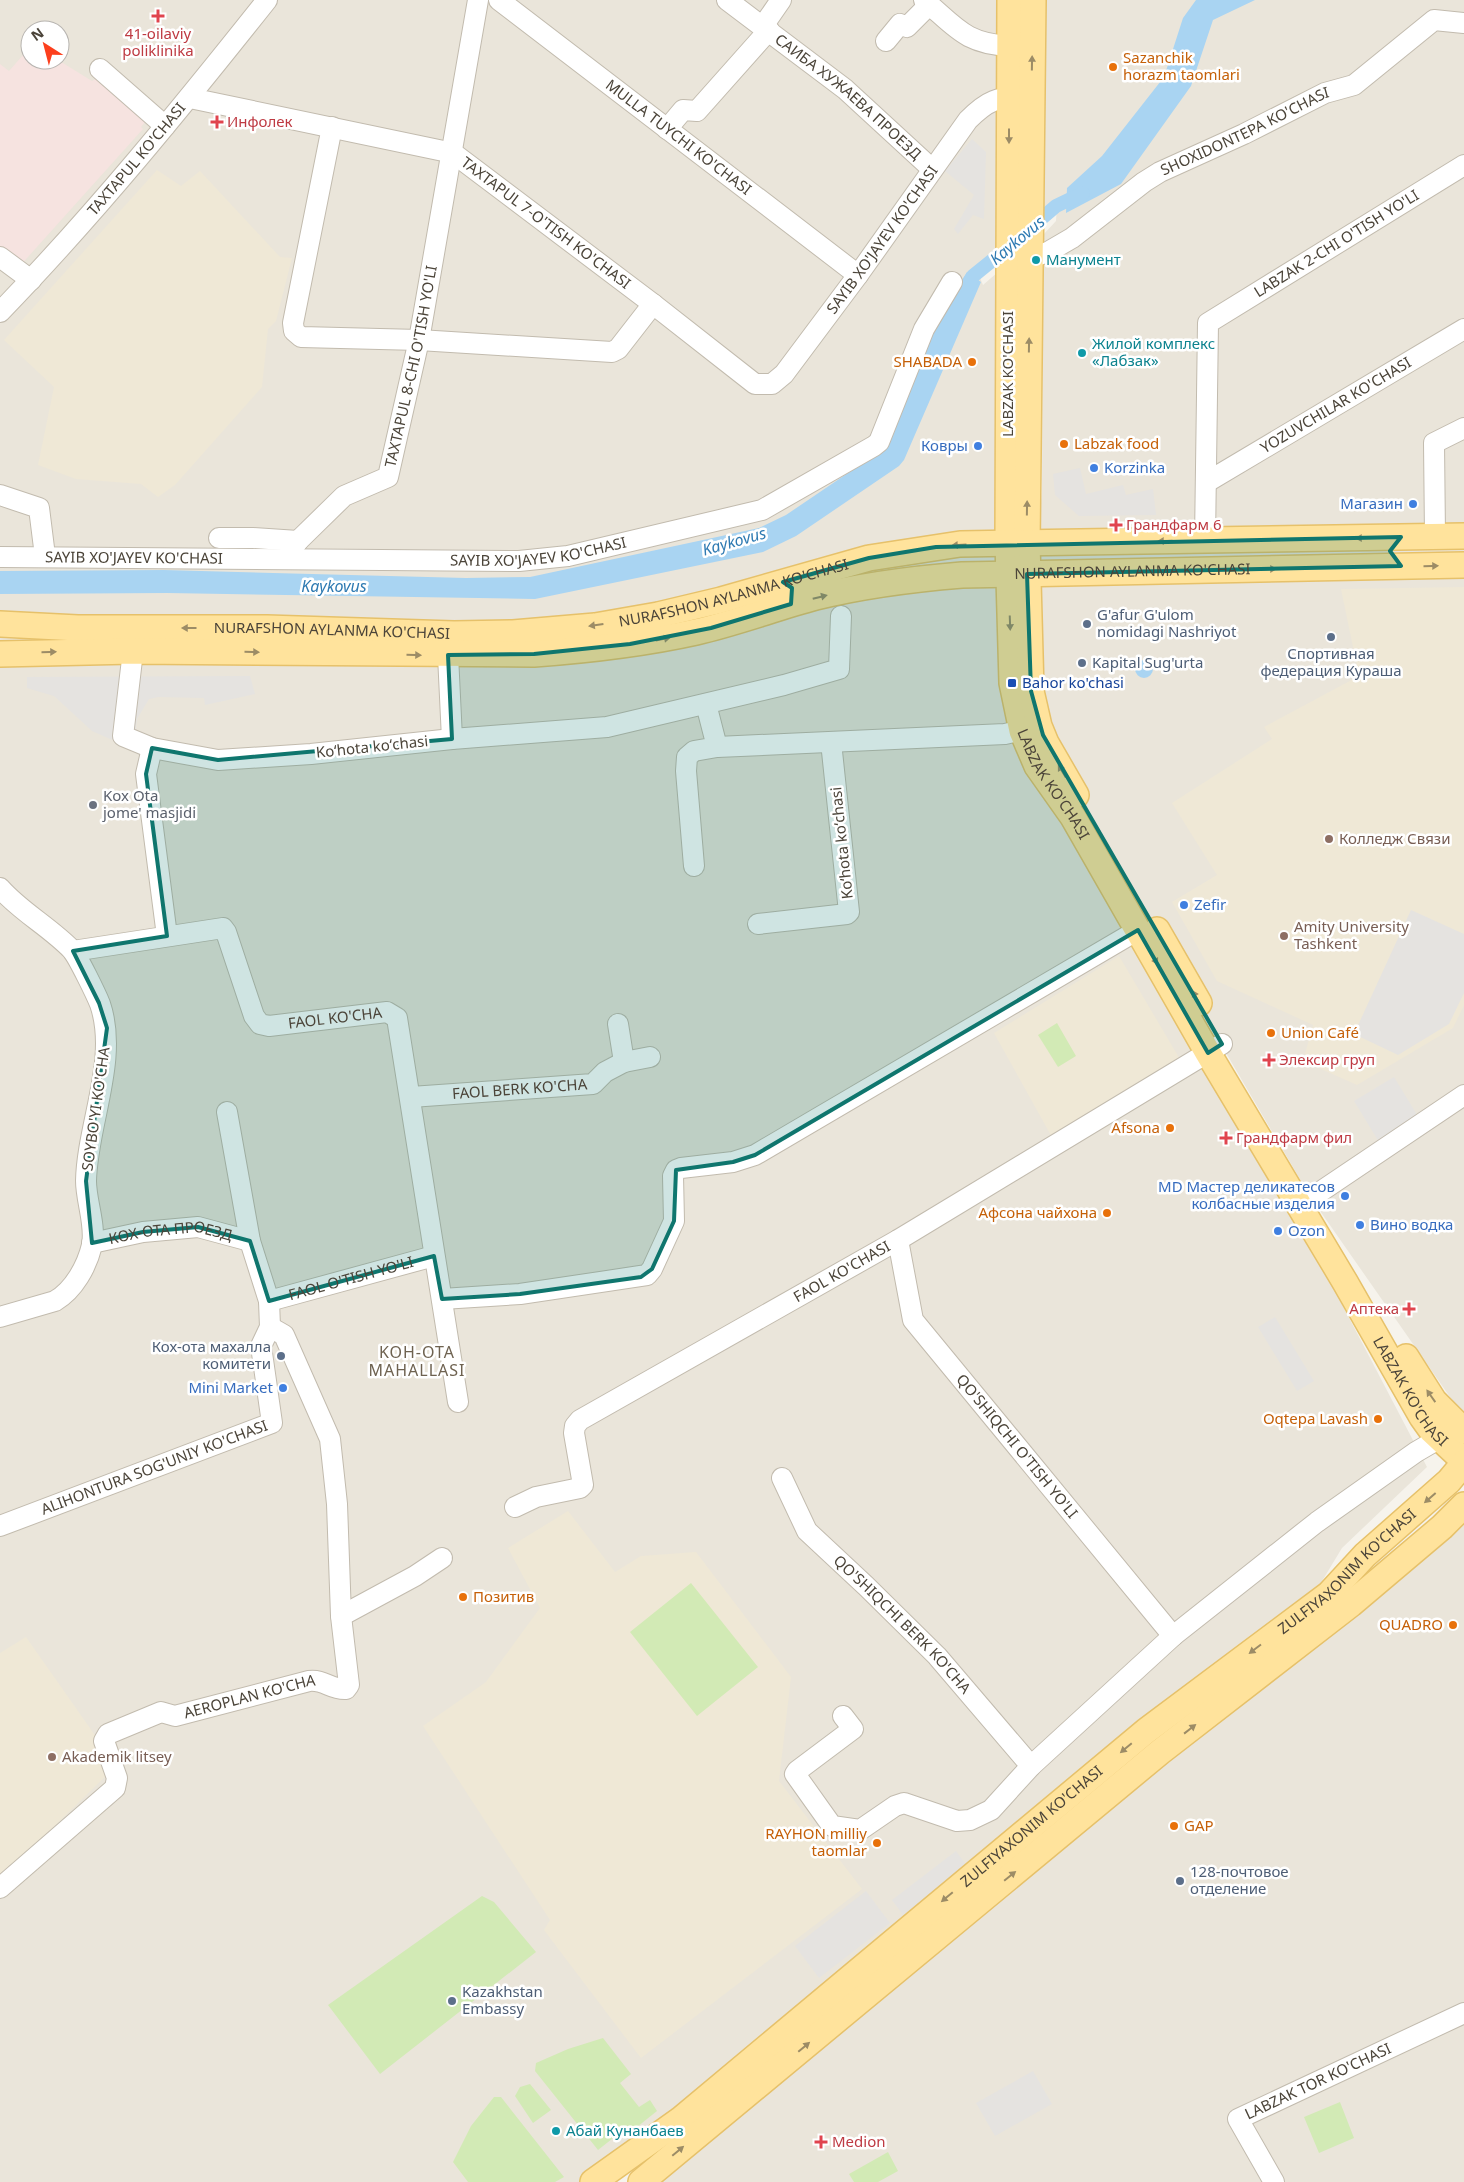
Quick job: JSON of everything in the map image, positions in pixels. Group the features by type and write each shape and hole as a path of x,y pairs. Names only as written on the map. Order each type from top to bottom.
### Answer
{"main road":[{"name":"LABZAK KO'CHASI","path":"1010,0 1010,46 1020,97 1030,217 1019,250"},
{"name":"LABZAK KO'CHASI","path":"1033,0 1020,97 1018,574 1012,682 1031,729 1037,766 1072,817 1138,930 1311,1198 1428,1393 1464,1431"},
{"name":"NURAFSHON AYLANMA KO'CHASI","path":"0,654 133,651 448,655 534,654 630,644 711,628 862,560 960,544 1464,536"},
{"path":"1401,537 1392,544 1390,551 1393,560 1401,566"},
{"name":"NURAFSHON AYLANMA KO'CHASI","path":"0,624 78,628 267,628 454,634 532,632 595,626 786,594 856,588 962,575 1464,565"},
{"path":"0,634 78,628"},
{"name":"LABZAK KO'CHASI","path":"1031,729 1055,761 1177,963 1215,1049 1422,1417 1464,1462"},
{"name":"ZULFIYAXONIM KO'CHASI","path":"593,2182 680,2120 1146,1731 1329,1594 1365,1555 1449,1481 1464,1462"},
{"name":"ZULFIYAXONIM KO'CHASI","path":"641,2182 1160,1752 1351,1604 1442,1527 1464,1505"},
{"path":"1442,1527 1464,1512"}],"street":[{"name":"TAXTAPUL KO'CHASI","path":"0,312 31,280 190,98 267,0"},
{"name":"TAXTAPUL 8-CHI O'TISH YO'LI","path":"286,558 298,541 344,496 388,477 420,340 478,0"},
{"name":"MULLA TUYCHI KO'CHASI","path":"499,0 858,275"},
{"name":"САИБА ХУЖАЕВА ПРОЕЗД","path":"727,0 845,89 932,169"},
{"name":"САИБА ХУЖАЕВА ПРОЕЗД","path":"766,28 780,0"},
{"path":"886,41 900,24 907,28 927,2 968,38 993,45 1010,46"},
{"name":"SHOXIDONTEPA KO'CHASI","path":"1019,250 1048,252 1072,238 1144,182 1160,172 1244,134 1325,94 1354,85 1434,20 1464,23"},
{"path":"667,129 684,109 697,110 766,28"},
{"path":"100,69 165,126"},
{"name":"SAYIB XO'JAYEV KO'CHASI","path":"755,384 772,384 784,374 858,275 968,120 981,107 998,97 1020,97"},
{"name":"TAXTAPUL 7-O'TISH KO'CHASI","path":"190,98 453,153 653,304 755,384"},
{"path":"332,127 293,323 294,331 301,337 420,340 612,352 618,349 653,304"},
{"name":"LABZAK 2-CHI O'TISH YO'LI","path":"1207,482 1208,323 1464,165"},
{"path":"0,257 31,280"},
{"name":"SAYIB XO'JAYEV KO'CHASI","path":"0,557 519,561 568,556 681,531 769,507 878,442 924,329 952,282"},
{"name":"YOZUVCHILAR KO'CHASI","path":"1207,482 1464,328"},
{"path":"1435,536 1434,444 1464,428"},
{"path":"1205,540 1207,482"},
{"path":"0,495 39,508 45,556"},
{"path":"219,538 298,541"},
{"name":"Koʻhota koʻchasi","path":"133,651 123,736 152,748 218,760 311,754 452,738 607,727 784,685 840,669 841,616"},
{"path":"448,655 452,738"},
{"path":"706,704 717,747"},
{"path":"694,866 686,771 687,757 694,751 717,747 1005,734 1031,729"},
{"name":"Koʻhota koʻchasi","path":"758,924 849,912 831,742"},
{"path":"152,748 146,774 167,936"},
{"name":"SOYBO'YI KO'CHA","path":"0,888 28,915 73,951 99,1003 107,1028 86,1181 92,1244 83,1270 64,1296 0,1317"},
{"name":"FAOL KO'CHA","path":"73,951 223,928 226,932 254,1016 264,1026 387,1012 394,1015 398,1022 411,1097 458,1402"},
{"path":"442,1299 520,1294 647,1275 652,1269 674,1221 673,1176 676,1170 733,1162 755,1155 1138,930"},
{"path":"618,1024 624,1062"},
{"name":"FAOL KO'CHASI","path":"514,1507 536,1497 580,1488 583,1485 574,1433 575,1426 580,1420 898,1240 1215,1049"},
{"name":"FAOL BERK KO'CHA","path":"411,1097 593,1084 605,1072 624,1062 650,1056"},
{"path":"1311,1198 1464,1095"},
{"name":"КОХ-ОТА ПРОЕЗД","path":"227,1112 250,1241 269,1302 270,1327"},
{"name":"КОХ-ОТА ПРОЕЗД","path":"92,1244 143,1232 198,1228 250,1241"},
{"name":"QO'SHIQCHI O'TISH YO'LI","path":"898,1240 913,1320 1173,1636"},
{"name":"FAOL O'TISH YO'LI","path":"269,1302 434,1256"},
{"path":"270,1327 284,1335 330,1438 337,1504 341,1616 415,1576 442,1558"},
{"name":"ALIHONTURA SOG'UNIY KO'CHASI","path":"0,1526 272,1423 261,1346 270,1327"},
{"path":"843,1716 852,1728 851,1730 795,1774 832,1826 860,1830 895,1806 904,1803 944,1818 970,1820 991,1810 1031,1766 1173,1636 1317,1522 1416,1452 1440,1438"},
{"name":"QO'SHIQCHI BERK KO'CHA","path":"782,1478 806,1531 866,1586 937,1656 1031,1766"},
{"name":"AEROPLAN KO'CHA","path":"0,1888 115,1788 117,1778 104,1741 108,1734 161,1712 174,1716 309,1681 322,1682 335,1690 346,1689 350,1680 341,1616"},
{"name":"LABZAK TOR KO'CHASI","path":"1274,2182 1238,2119 1464,2013"}],"highlighted area":[{"path":"1401,537 1390,551 1401,566 1027,574 1031,691 1043,735 1222,1044 1208,1053 1138,930 755,1155 733,1162 676,1170 674,1221 652,1269 641,1277 520,1294 442,1299 434,1256 269,1301 250,1241 198,1227 143,1232 92,1243 86,1181 107,1028 99,1003 73,951 167,936 146,774 152,748 218,760 452,739 448,655 534,654 630,644 711,628 791,604 792,588 783,582 869,558 936,547"}],"shaded area":[{"name":"KOH-OTA MAHALLASI","path":"0,0 1464,0 1464,1417 1311,1198 1055,761 1030,646 1042,491 1043,235 1056,221 1057,206 978,273 983,285 1006,265 1002,683 1300,1224 1427,1467 1342,1548 1319,1586 603,2182 0,2182"},
{"path":"20,58 20,70 70,70 70,67 92,81 97,78 147,120 141,127 143,129 19,267 0,252 0,64 9,71"},
{"path":"972,139 986,152 984,219 973,215 958,234 954,229 974,195 945,171"},
{"path":"157,170 181,186 200,171 280,257 292,258 276,321 268,329 262,387 175,485 158,497 141,484 76,479 38,465 54,387 4,340"},
{"path":"1080,468 1086,494 1123,485 1126,495 1153,489 1156,515 1079,516 1055,495 1053,474"},
{"name":"Колледж Связи","path":"1464,587 1464,1005 1453,1028 1357,1085 1303,1061 1313,1025 1217,981 1172,902 1217,875 1172,803 1272,739 1264,727 1359,676 1341,589"},
{"path":"250,676 255,694 205,705 204,698 158,697 149,699 137,719 133,749 92,731 54,696 27,688 27,677"},
{"path":"1411,910 1464,934 1464,993 1449,1024 1398,1055 1354,1034"},
{"path":"1119,956 1181,1061 1053,1139 994,1033"},
{"path":"1394,1077 1419,1118 1379,1142 1354,1101"},
{"path":"1275,1317 1314,1381 1297,1391 1258,1327"},
{"path":"1464,1505 1464,2182 641,2182"},
{"path":"568,1511 615,1572 641,1556 696,1552 791,1677 779,1781 862,1889 641,2058 544,1930 550,1920 423,1726 486,1682 540,1608 508,1548"},
{"name":"Akademik litsey","path":"26,1637 99,1741 110,1772 32,1848 8,1869 6,1868 9,1872 0,1878 0,1653"},
{"path":"956,1851 967,1866 903,1915 892,1900"},
{"path":"866,1891 890,1923 819,1978 795,1946"},
{"path":"1033,2071 1052,2104 995,2136 976,2103"}],"green space":[{"path":"1057,1023 1076,1056 1058,1067 1038,1035"},
{"path":"691,1583 758,1667 697,1716 630,1632"},
{"path":"482,1896 494,1902 536,1952 380,2074 328,2005"},
{"path":"603,2038 631,2074 620,2083 639,2107 650,2100 657,2111 627,2135 617,2135 598,2150 535,2071 536,2063 568,2049"},
{"path":"530,2084 551,2110 533,2123 515,2096 520,2087"},
{"path":"494,2097 501,2097 564,2177 555,2182 468,2182 453,2162 471,2126"},
{"path":"1340,2102 1354,2138 1319,2153 1304,2117"},
{"path":"888,2152 898,2171 878,2182 854,2182 849,2174"}],"water":[{"path":"1196,0 1255,0 1213,20 1191,86 1121,184 1066,213 1067,188 1102,156 1164,77 1183,18"},
{"path":"967,272 981,282 904,460 899,466 796,536 763,552 535,599 167,593 0,594 0,571 164,570 466,578 530,577 759,528 786,515 876,454 934,324"},
{"path":"1140,660 1148,660 1153,665 1151,676 1140,678 1135,673 1135,665"}],"waterway":[{"name":"Kaykovus","path":"1028,230 1056,206 1083,193"},
{"name":"Kaykovus","path":"964,292 973,276 1010,246"}],"place":[{"name":"41-oilaviy poliklinika","path":"158,16"},
{"name":"Sazanchik horazm taomlari","path":"1113,67"},
{"name":"Инфолек","path":"217,122"},
{"name":"Манумент","path":"1036,260"},
{"name":"Жилой комплекс «Лабзак»","path":"1082,353"},
{"name":"SHABADA","path":"972,362"},
{"name":"Labzak food","path":"1064,444"},
{"name":"Ковры","path":"978,446"},
{"name":"Korzinka","path":"1094,468"},
{"name":"Магазин","path":"1413,504"},
{"name":"Грандфарм 6","path":"1116,525"},
{"name":"G'afur G'ulom nomidagi Nashriyot","path":"1087,624"},
{"name":"Спортивная федерация Кураша","path":"1331,637"},
{"name":"Kapital Sug'urta","path":"1082,663"},
{"name":"Bahor ko'chasi","path":"1012,683"},
{"name":"Kox Ota jome' masjidi","path":"93,805"},
{"name":"Колледж Связи","path":"1329,839"},
{"name":"Zefir","path":"1184,905"},
{"name":"Amity University Tashkent","path":"1284,936"},
{"name":"Union Café","path":"1271,1033"},
{"name":"Элексир груп","path":"1269,1060"},
{"name":"Afsona","path":"1170,1128"},
{"name":"Грандфарм фил","path":"1226,1138"},
{"name":"MD Мастер деликатесов колбасные изделия","path":"1345,1196"},
{"name":"Афсона чайхона","path":"1107,1213"},
{"name":"Вино водка","path":"1360,1225"},
{"name":"Ozon","path":"1278,1231"},
{"name":"Аптека","path":"1409,1309"},
{"name":"Кох-ота махалла комитети","path":"281,1356"},
{"name":"Mini Market","path":"283,1388"},
{"name":"Oqtepa Lavash","path":"1378,1419"},
{"name":"Позитив","path":"463,1597"},
{"name":"QUADRO","path":"1453,1625"},
{"name":"Akademik litsey","path":"52,1757"},
{"name":"GAP","path":"1174,1826"},
{"name":"RAYHON milliy taomlar","path":"877,1843"},
{"name":"128-почтовое отделение","path":"1180,1881"},
{"name":"Kazakhstan Embassy","path":"452,2001"},
{"name":"Абай Кунанбаев","path":"556,2131"},
{"name":"Medion","path":"821,2142"}],"district":[{"name":"KOH-OTA MAHALLASI","path":"417,1361"}]}
